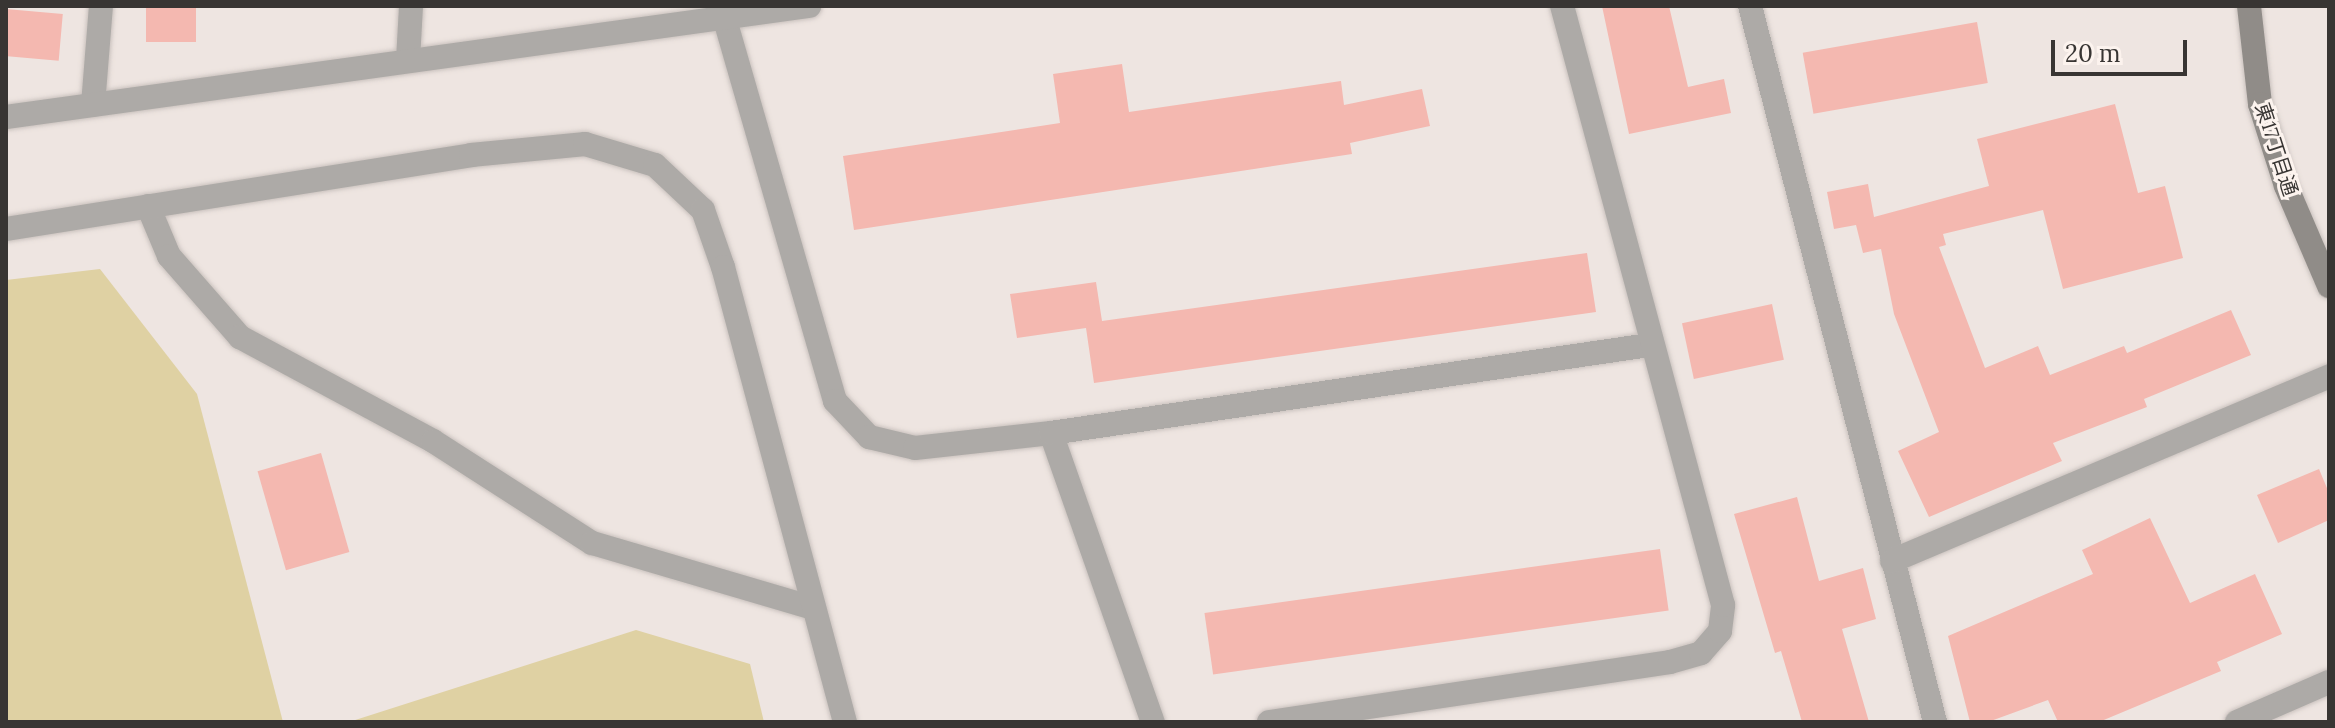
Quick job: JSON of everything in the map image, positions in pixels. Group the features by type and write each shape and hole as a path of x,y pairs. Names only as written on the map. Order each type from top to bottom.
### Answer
{"street":[{"path":"93,105 101,6"},
{"path":"408,60 411,6"},
{"path":"6,117 722,12 809,6"},
{"path":"1269,722 1701,653 1720,631 1723,605 1649,345 1562,6"},
{"path":"1750,6 1935,722"},
{"name":"東17丁目通","path":"2249,6 2260,104 2286,186 2329,286"},
{"path":"722,12 835,401 853,427 869,437 915,448 1051,433 1649,345"},
{"path":"6,229 471,155 585,144 655,165 703,210 713,238 845,722"},
{"path":"148,206 169,256 240,337 433,441 592,543 813,608"},
{"path":"1892,561 2329,376"},
{"path":"1051,433 1153,722"},
{"path":"2237,722 2329,682"}],"shaded area":[{"path":"100,269 197,394 283,722 6,722 6,280"},
{"path":"636,630 750,664 764,722 349,722"}],"building":[{"path":"146,6 196,6 196,42 146,42"},
{"path":"1602,6 1669,6 1688,87 1724,79 1731,113 1629,134"},
{"path":"6,9 63,14 59,61 6,56"},
{"path":"1977,22 1988,83 1813,114 1803,53"},
{"path":"1122,64 1129,112 1341,81 1344,105 1422,89 1430,126 1350,143 1352,154 854,230 843,156 1060,123 1053,74"},
{"path":"2115,104 2138,193 2165,186 2183,258 2063,289 2043,210 1943,234 1946,245 1939,247 1985,368 2038,346 2050,375 2124,346 2127,353 2231,310 2251,355 2144,399 2147,407 2053,443 2062,461 1929,517 1898,451 1939,432 1894,314 1881,249 1863,253 1856,225 1834,229 1827,192 1868,184 1874,217 1989,186 1977,139"},
{"path":"1587,253 1596,312 1094,383 1086,328 1017,338 1010,294 1096,282 1102,321"},
{"path":"1772,304 1784,360 1694,379 1682,323"},
{"path":"321,453 349,552 286,570 258,471"},
{"path":"2319,469 2329,493 2329,520 2278,543 2257,495"},
{"path":"1797,497 1819,581 1863,568 1876,619 1842,629 1869,722 1802,722 1781,651 1775,653 1734,514"},
{"path":"2150,518 2190,603 2255,574 2282,634 2217,662 2221,671 2099,722 2058,722 2048,700 1988,722 1970,722 1948,636 2093,574 2082,550"},
{"path":"1660,549 1669,610 1213,674 1204,613"}]}
